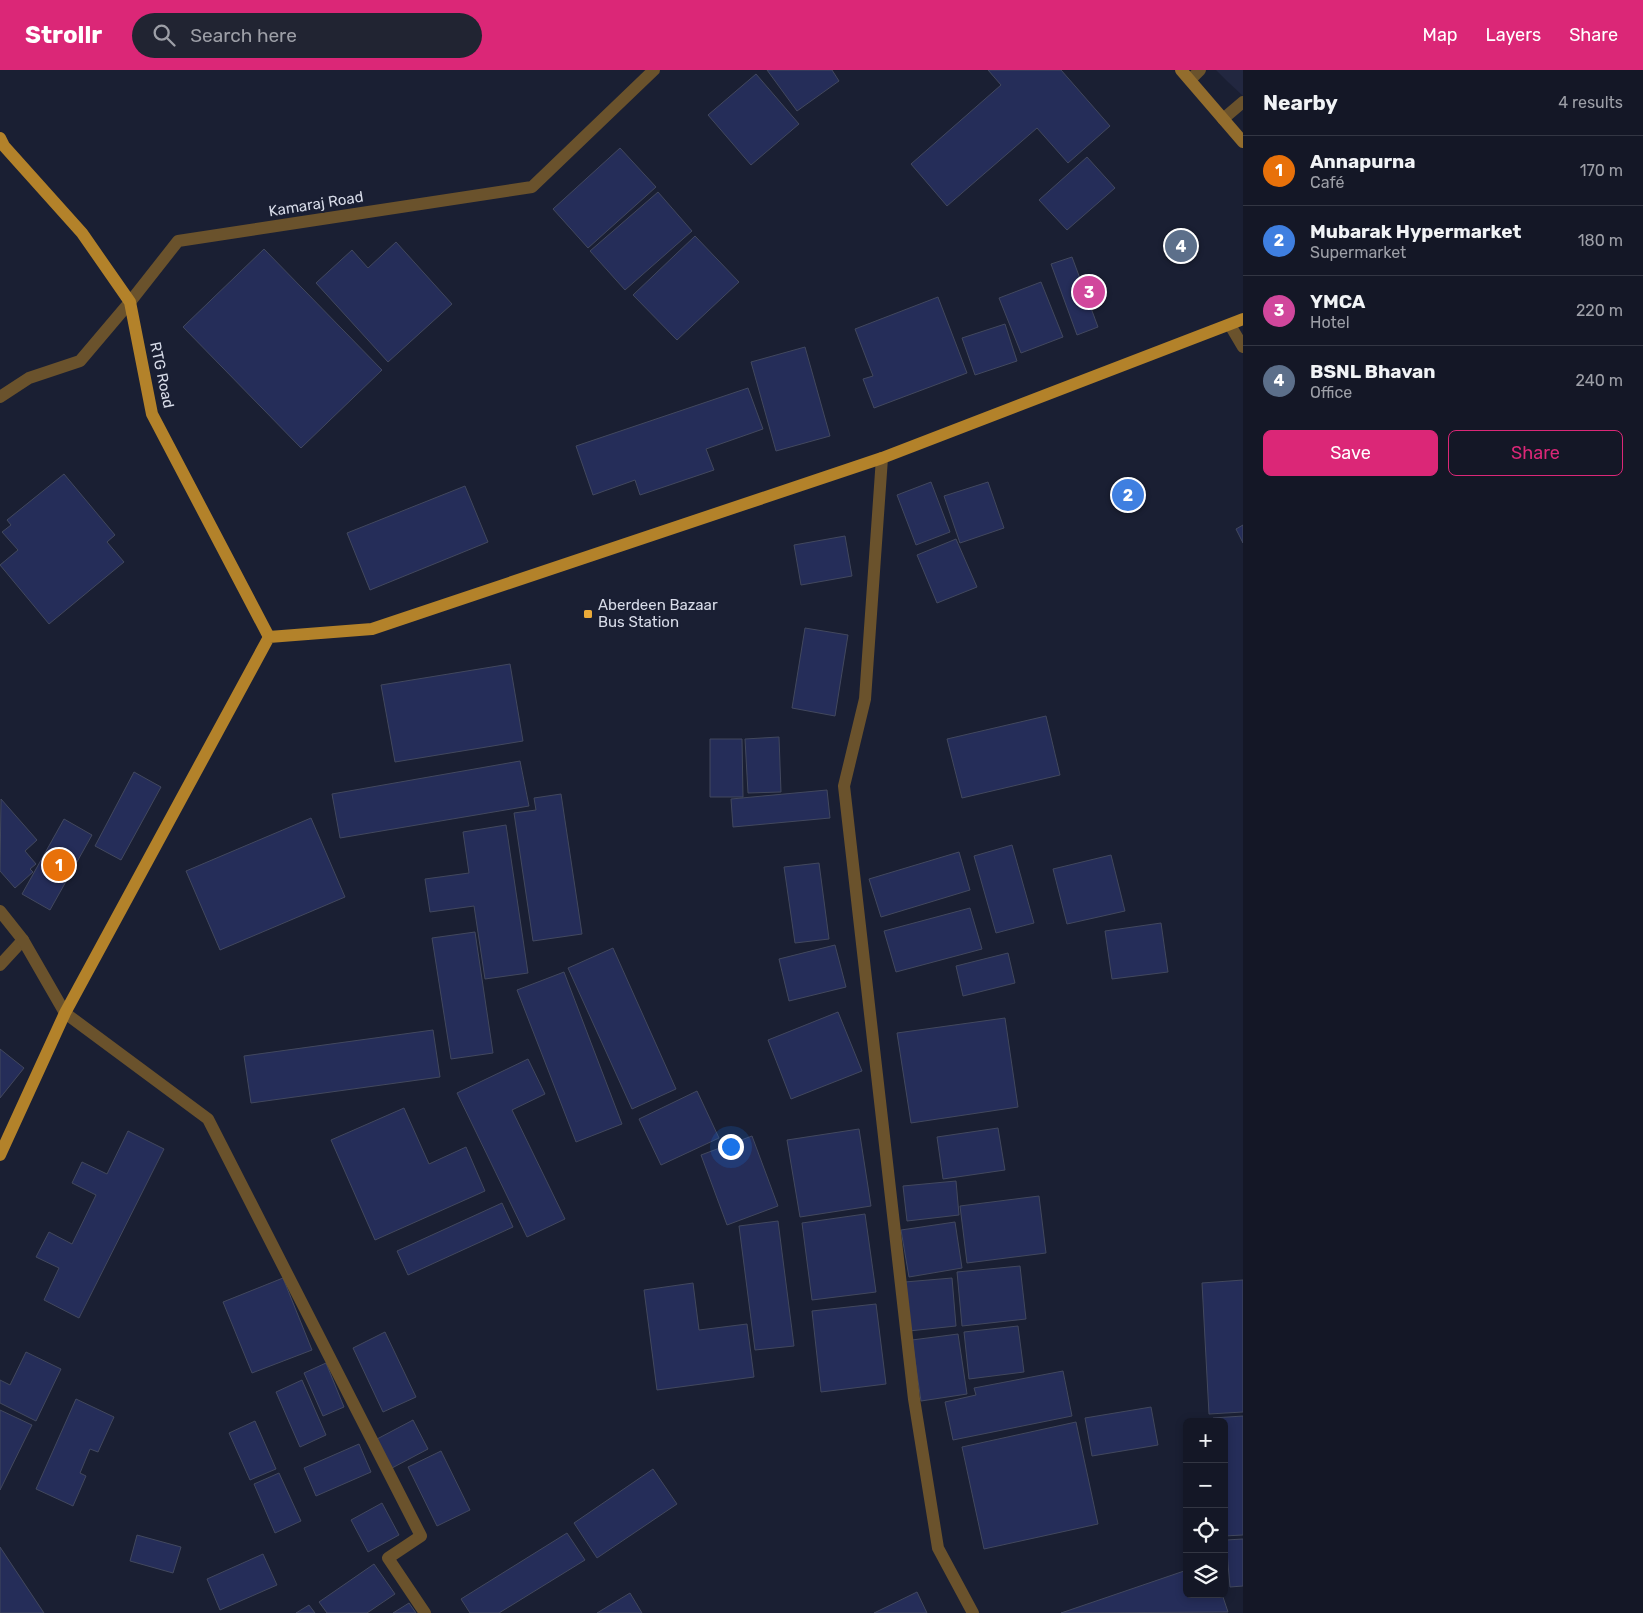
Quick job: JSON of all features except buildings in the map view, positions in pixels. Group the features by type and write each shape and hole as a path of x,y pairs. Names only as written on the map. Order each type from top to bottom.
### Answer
{"main road":[{"path":"1181,70 1243,142"},
{"path":"1226,122 1243,131"},
{"name":"RTG Road","path":"0,138 4,146 82,233 130,302 152,414 269,637"},
{"path":"1230,325 1243,308"},
{"path":"0,1155 66,1013 269,637 372,629 882,458 1243,320"}],"street":[{"name":"Kamaraj Road","path":"0,398 29,378 80,361 178,241 532,187 654,70"},
{"path":"1190,80 1200,70"},
{"path":"1226,122 1243,102"},
{"path":"1230,325 1243,347"},
{"path":"882,458 865,699 844,786 914,1399 938,1548 973,1613"},
{"path":"0,912 23,940 66,1013 208,1119 421,1536 388,1558 425,1613"},
{"path":"0,965 23,940"}],"shaded area":[{"path":"1216,70 1243,70 1243,96 1227,81"}],"place":[{"name":"BSNL Bhavan","path":"1181,246"},
{"name":"YMCA","path":"1089,292"},
{"name":"Mubarak Hypermarket","path":"1128,495"},
{"name":"Aberdeen Bazaar Bus Station","path":"588,614"},
{"name":"Annapurna","path":"59,865"}]}
